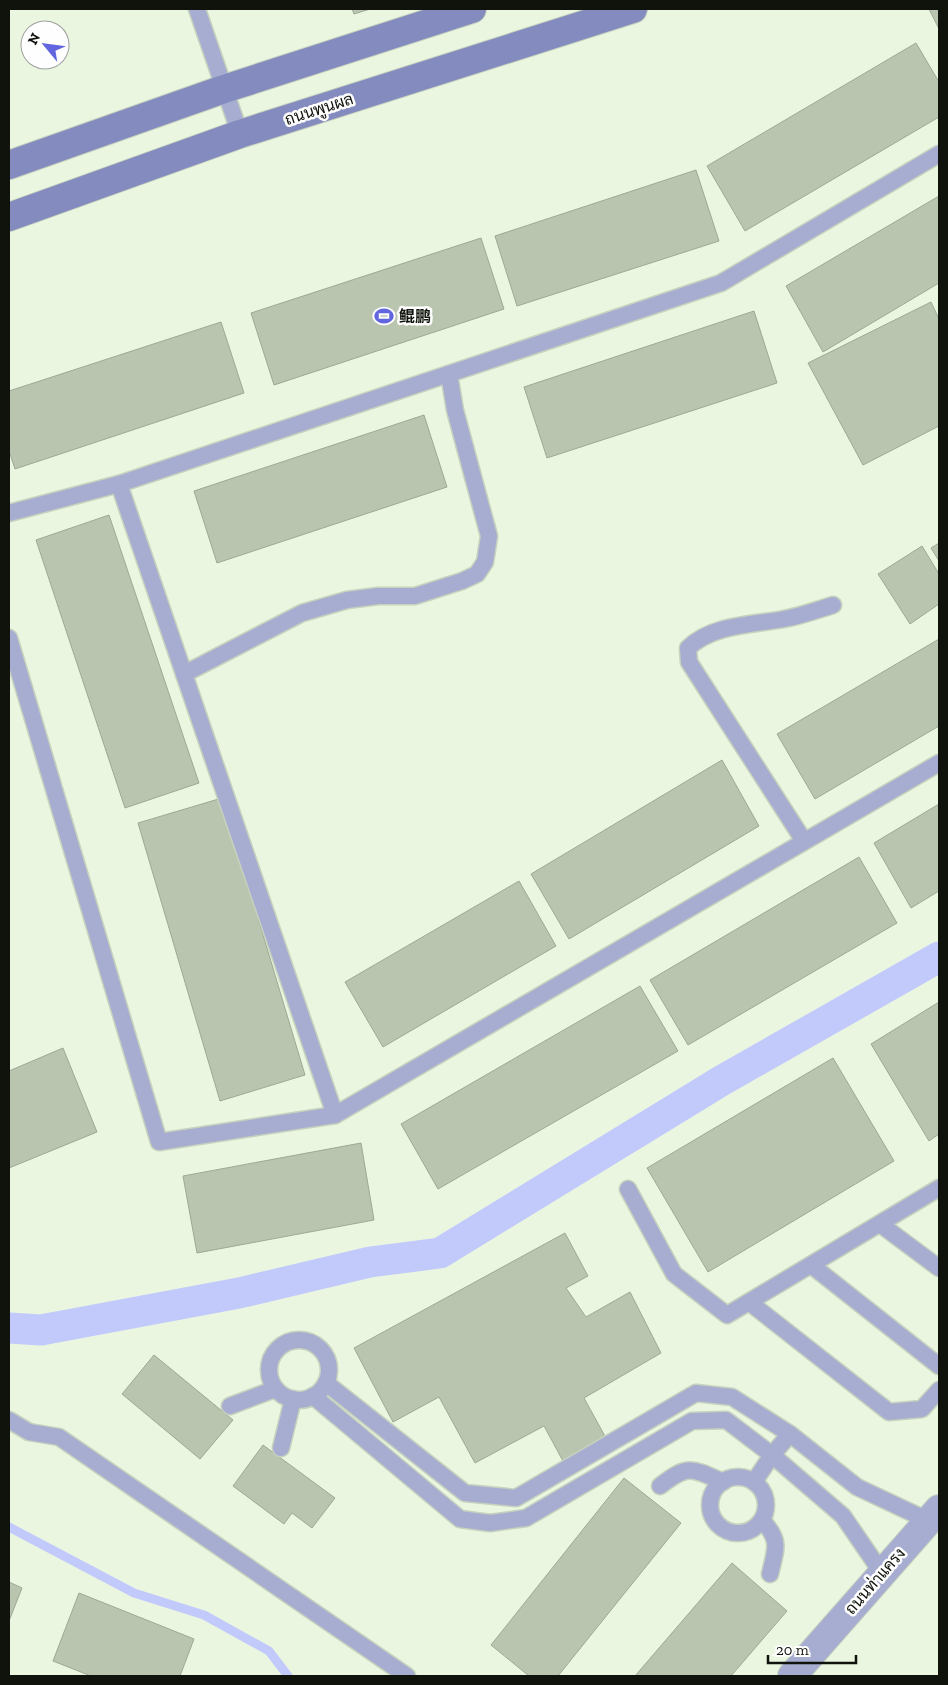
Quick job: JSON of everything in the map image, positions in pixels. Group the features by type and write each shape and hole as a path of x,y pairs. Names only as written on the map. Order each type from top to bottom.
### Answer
{"main road":[{"path":"9,165 224,89 472,9"},
{"name":"ถนนพูนผล","path":"9,217 240,134 633,9"}],"street":[{"name":"ถนนท่าแครง","path":"792,1676 933,1514"}],"lane":[{"path":"197,9 240,134"},
{"path":"9,513 119,484 721,283 939,154"},
{"path":"184,674 302,613 347,600 378,596 415,596 441,589 477,574 488,553 489,536 455,410 449,374"},
{"path":"119,484 335,1115"},
{"path":"804,841 689,662 688,648 720,630 785,619 833,605"},
{"path":"9,638 159,1142 335,1115 939,762"},
{"path":"628,1189 674,1274 727,1315 939,1188"},
{"path":"880,1224 939,1268"},
{"path":"811,1265 939,1366"},
{"path":"749,1302 889,1412 922,1409 939,1390"},
{"path":"298,1340 316,1345 323,1352 328,1362 326,1383 313,1396 303,1400 283,1395 275,1388 269,1369 272,1356 280,1347 298,1340"},
{"path":"326,1383 465,1493 516,1498 696,1393 732,1397 790,1434 857,1487 933,1514"},
{"path":"230,1406 275,1388"},
{"path":"313,1396 460,1519 490,1523 526,1518 692,1421 726,1420 772,1455 843,1516 882,1573"},
{"path":"281,1448 293,1399"},
{"path":"9,1420 29,1432 59,1437 406,1676"},
{"path":"754,1482 772,1455 790,1434"},
{"path":"660,1486 676,1473 695,1469 723,1482"},
{"path":"740,1478 754,1482 763,1492 766,1502 762,1520 756,1527 743,1533 725,1530 715,1521 711,1513 710,1500 714,1491 723,1482 740,1478"},
{"path":"762,1520 773,1533 776,1550 770,1574"}],"building":[{"path":"352,9 370,9 354,14"},
{"path":"929,9 939,9 939,29"},
{"path":"916,43 939,82 939,117 745,231 707,166"},
{"path":"696,170 719,241 517,306 495,236"},
{"path":"939,196 939,283 823,352 786,286"},
{"path":"481,238 504,309 274,385 251,313"},
{"path":"931,302 939,319 939,426 863,465 808,363"},
{"path":"754,311 777,383 547,458 524,387"},
{"path":"221,322 244,393 15,469 9,451 9,391"},
{"path":"424,415 447,487 217,563 194,491"},
{"path":"109,515 199,783 125,808 36,540"},
{"path":"939,543 939,561 931,548"},
{"path":"922,546 939,574 939,604 910,624 878,574"},
{"path":"939,639 939,726 815,799 777,734"},
{"path":"722,760 759,826 569,939 531,874"},
{"path":"222,798 305,1075 220,1101 138,823"},
{"path":"939,804 939,891 911,908 874,843"},
{"path":"859,857 897,923 688,1045 650,980"},
{"path":"519,881 556,946 383,1047 345,982"},
{"path":"640,986 678,1051 438,1189 401,1124"},
{"path":"939,1002 939,1134 929,1141 871,1044"},
{"path":"63,1048 97,1132 9,1168 9,1071"},
{"path":"833,1058 894,1161 708,1272 647,1168"},
{"path":"361,1143 374,1220 197,1253 183,1176"},
{"path":"565,1233 588,1276 566,1288 586,1317 630,1292 661,1353 584,1398 606,1438 563,1461 544,1426 475,1463 439,1397 393,1422 354,1348"},
{"path":"154,1355 233,1420 200,1459 122,1394"},
{"path":"263,1445 335,1498 312,1528 292,1513 284,1524 233,1486"},
{"path":"624,1478 681,1523 558,1676 529,1676 491,1645"},
{"path":"732,1563 787,1611 731,1676 635,1676"},
{"path":"9,1582 22,1588 9,1621"},
{"path":"79,1593 194,1639 180,1676 91,1676 53,1661"}],"waterway":[{"path":"9,1328 41,1330 239,1293 370,1262 440,1253 721,1081 939,957"},
{"path":"9,1527 134,1593 204,1615 269,1651 288,1676"}],"place":[{"name":"鲲鹏","path":"384,316"}]}
